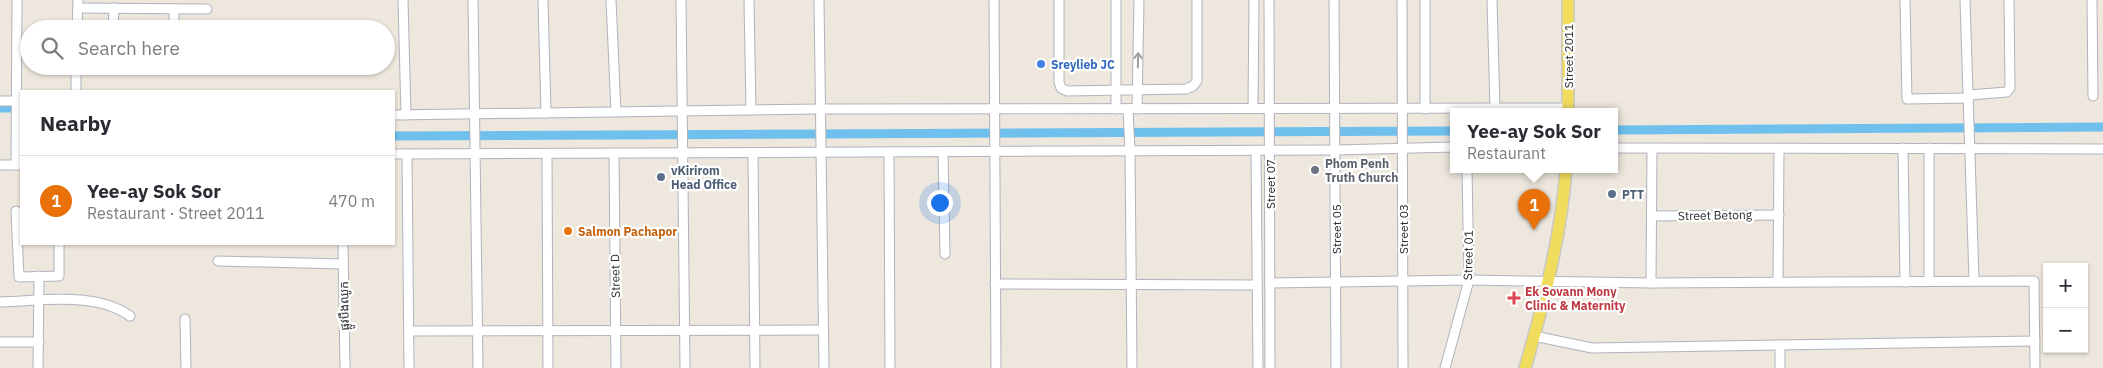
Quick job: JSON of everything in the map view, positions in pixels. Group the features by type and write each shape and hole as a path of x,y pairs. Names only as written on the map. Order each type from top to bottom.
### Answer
{"main road":[{"name":"Street 2011","path":"1568,0 1568,108"},
{"path":"1525,368 1548,282 1560,219 1566,173"}],"street":[{"path":"0,165 18,165 15,117 18,103 17,0"},
{"path":"403,0 406,115"},
{"path":"473,0 478,368"},
{"path":"543,0 546,113"},
{"path":"611,0 616,112"},
{"path":"680,0 685,368"},
{"path":"749,0 751,110"},
{"path":"819,0 824,368"},
{"path":"994,0 996,368"},
{"path":"1059,0 1059,82 1061,88 1067,91 1186,89 1193,86 1197,81 1197,0"},
{"path":"1116,0 1116,109"},
{"path":"1132,368 1130,147 1131,111 1137,90 1138,0"},
{"path":"1253,108 1254,0"},
{"name":"Street 07","path":"1268,0 1270,368"},
{"name":"Street 05","path":"1334,0 1336,368"},
{"name":"Street 03","path":"1402,0 1403,368"},
{"path":"1425,0 1425,108"},
{"path":"395,115 682,113 751,110 821,113 1116,109 1131,111 1253,108 1269,113 1425,108 1494,108 1492,0"},
{"path":"1906,0 1907,100 1969,97 2007,92 2010,88 2009,0"},
{"path":"1965,0 1974,280"},
{"path":"2092,0 2093,96"},
{"path":"77,20 78,4 114,8 207,9"},
{"path":"113,20 114,8"},
{"path":"174,9 174,20"},
{"path":"76,75 76,90"},
{"path":"0,101 18,103"},
{"path":"1618,148 1929,148 1971,143 2103,149"},
{"path":"395,154 476,152 546,154 682,150 753,153 821,150 944,152 994,148 1130,147 1256,151 1269,147 1450,147"},
{"path":"1903,148 1905,282"},
{"path":"1928,281 1929,148"},
{"path":"1651,282 1652,149"},
{"path":"1778,282 1779,149"},
{"path":"1256,151 1258,368"},
{"path":"890,152 890,368"},
{"path":"944,152 945,254"},
{"name":"Street D","path":"614,153 616,368"},
{"path":"753,153 755,368"},
{"path":"407,154 409,368"},
{"path":"546,154 548,368"},
{"name":"Street 01","path":"1445,368 1469,280 1467,173"},
{"path":"16,212 19,276 56,276 60,274 59,245"},
{"name":"Street Betong","path":"1652,216 1779,215"},
{"name":"ផ្លូវបឹងឈូក","path":"343,245 345,368"},
{"path":"218,261 343,264"},
{"path":"38,368 39,276"},
{"path":"1270,283 1469,280 1548,282 2034,281 2035,368"},
{"path":"995,284 1257,285"},
{"path":"0,302 97,303 123,311 130,316"},
{"path":"185,319 186,368"},
{"path":"409,331 823,330"},
{"path":"1534,336 1592,348 2035,341"},
{"path":"0,342 39,342"},
{"path":"1780,346 1780,368"}],"waterway":[{"path":"0,108 20,108"},
{"path":"1618,130 2103,127"},
{"path":"395,136 1450,131"}],"place":[{"name":"Sreylieb JC","path":"1041,64"},
{"name":"Phom Penh Truth Church","path":"1315,170"},
{"name":"vKirirom Head Office","path":"661,177"},
{"name":"PTT","path":"1612,194"},
{"name":"Yee-ay Sok Sor","path":"1534,230"},
{"name":"Salmon Pachapor","path":"568,231"},
{"name":"Ek Sovann Mony Clinic & Maternity","path":"1514,298"}]}
